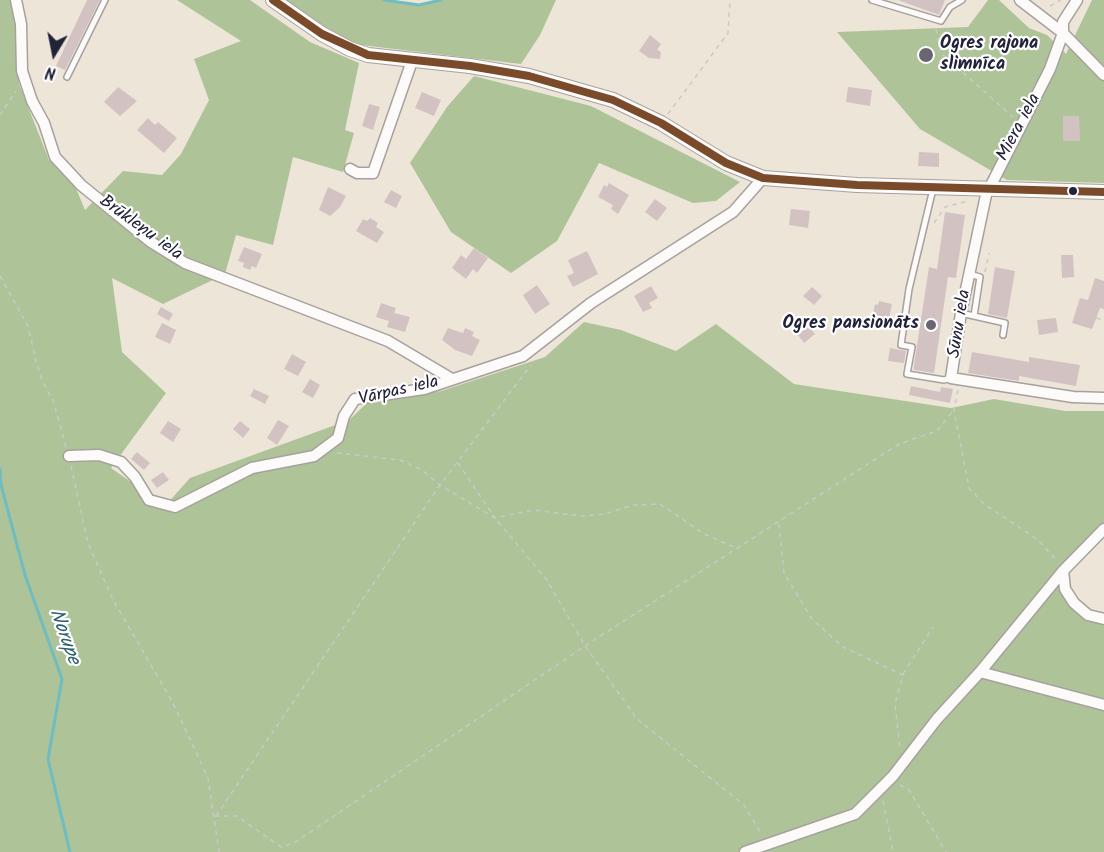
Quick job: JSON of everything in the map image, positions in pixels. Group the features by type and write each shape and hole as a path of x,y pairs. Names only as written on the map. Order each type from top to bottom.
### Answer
{"main road":[{"path":"273,0 350,49 368,55 470,66 529,76 613,100 661,123 726,163 763,178 934,188 1104,192"}],"street":[{"name":"Brūkleņu iela","path":"16,0 21,24 22,71 32,101 44,123 50,146 66,172 152,242 185,263 228,281 278,296 388,340 452,379"},
{"path":"1020,0 1063,33 1104,75"},
{"name":"Miera iela","path":"988,190 1050,69 1063,33 1063,22 1077,0"},
{"path":"350,169 357,173 373,173 412,61"},
{"name":"Vārpas iela","path":"318,454 338,438 344,416 355,399 424,389 523,356 591,303 733,212 763,178"},
{"name":"Sūnu iela","path":"988,190 961,313 956,379 1073,397 1104,398"},
{"path":"69,456 99,455 121,462 135,477 149,501 175,507 252,468 318,454"},
{"path":"745,852 855,814 902,765 937,719 980,672 1063,571 1104,529"},
{"path":"1063,571 1065,589 1074,603 1088,615 1104,619"},
{"path":"980,672 1104,705"}],"lane":[{"path":"67,77 105,0"},
{"path":"872,0 941,21 950,7 962,0"},
{"path":"934,188 909,289 901,345 912,346 907,374 944,380 956,379"},
{"path":"969,274 980,277 974,316"},
{"path":"961,313 1005,322 1003,335"}],"path":[{"path":"661,123 728,33 730,0"},
{"path":"1050,6 1060,0"},
{"path":"934,19 940,53 1018,122"},
{"path":"0,115 10,104 22,71"},
{"path":"932,225 945,207 970,200"},
{"path":"984,275 989,253"},
{"path":"0,276 28,326 43,383 53,400 69,456 88,543 112,598 173,703 208,778 219,852"},
{"path":"1096,318 1104,320"},
{"path":"215,816 440,485 533,362 536,347"},
{"path":"956,379 954,410 969,488 984,504 1037,539 1056,556 1063,571"},
{"path":"215,816 237,816 280,847 294,843 585,646 899,444 937,431 954,410"},
{"path":"318,454 348,452 400,460 422,470 440,485 495,519 534,510 581,516 605,514 633,505 660,504 704,534 736,549"},
{"path":"457,462 495,519 547,580 585,646 636,719 744,805 767,845"},
{"path":"779,522 784,573 812,619 843,647 903,675"},
{"path":"902,765 895,704 903,675 933,627"},
{"path":"893,852 882,787 897,784 909,790 946,852"}],"green space":[{"path":"0,0 15,0 19,84 49,160 72,179 85,210 123,171 162,175 181,154 209,100 194,59 241,41 177,0 250,0 310,42 359,63 345,130 354,133 343,172 293,157 273,245 236,235 225,274 163,304 112,278 122,352 166,393 111,468 165,506 190,478 349,420 367,403 441,391 545,357 584,322 621,330 676,351 716,324 794,384 951,408 994,399 1065,411 1104,411 1104,529 1063,571 1074,603 1104,619 1104,852 0,852"},
{"path":"277,0 384,0 419,5 441,0 556,0 540,35 521,64 361,45 317,27"},
{"path":"988,0 999,0 1029,28 1047,35 1066,54 1092,0 1104,0 1104,183 1007,180 920,129 837,32 968,27"},
{"path":"474,76 591,106 740,182 716,201 693,203 599,163 557,241 511,273 451,232 410,163 447,107"}],"building":[{"path":"87,0 100,0 65,70 56,66"},
{"name":"Ogres rajona slimnīca","path":"898,0 945,0 939,15"},
{"path":"650,35 661,44 657,50 661,52 660,59 649,58 639,51"},
{"path":"118,87 137,101 120,116 104,102"},
{"path":"848,87 872,90 870,106 846,102"},
{"path":"422,92 441,100 434,116 415,108"},
{"path":"369,104 380,107 373,130 362,126"},
{"path":"1063,116 1079,116 1080,141 1063,141"},
{"path":"148,118 155,125 158,122 177,138 164,153 137,130"},
{"path":"919,152 939,153 939,167 918,166"},
{"path":"609,183 629,195 618,214 611,209 613,205 598,197 604,185 607,187"},
{"path":"328,187 346,196 340,207 330,216 319,210"},
{"path":"391,190 402,196 396,208 384,202"},
{"path":"655,199 667,208 657,221 645,212"},
{"path":"791,209 810,211 808,228 789,225"},
{"name":"Ogres pansionāts","path":"945,212 965,215 956,278 948,277 934,373 914,370 914,365 929,267 937,269"},
{"path":"370,218 378,223 376,227 384,232 377,243 356,231 363,219 367,221"},
{"path":"244,247 262,254 256,268 252,266 250,270 243,267 244,263 238,261"},
{"path":"474,248 488,258 477,273 473,269 466,279 452,268 461,255 466,259"},
{"path":"587,251 598,274 573,287 567,276 574,273 568,260"},
{"path":"1061,255 1073,255 1074,277 1062,278"},
{"path":"995,267 1015,271 1007,318 988,314"},
{"path":"1095,278 1104,281 1104,309 1100,308 1092,329 1072,323 1080,298 1088,300"},
{"path":"537,285 550,304 535,314 523,295"},
{"path":"651,286 658,298 649,303 652,308 643,312 634,296"},
{"path":"812,287 822,296 814,305 803,296"},
{"path":"879,301 892,304 889,319 873,314 875,304 878,305"},
{"path":"381,303 396,308 394,313 410,317 405,332 387,327 389,321 376,317"},
{"path":"161,307 173,314 169,321 157,314"},
{"path":"1056,318 1058,332 1039,335 1037,320"},
{"path":"162,323 176,330 170,344 155,337"},
{"path":"809,326 815,334 804,343 798,335"},
{"path":"448,328 463,333 465,328 474,332 472,336 480,340 472,356 455,350 442,340"},
{"path":"890,348 906,351 904,363 888,361"},
{"path":"972,352 1029,362 1029,357 1080,365 1076,386 1019,376 1019,381 968,373"},
{"path":"292,354 306,362 298,376 284,369"},
{"path":"310,379 320,385 313,398 302,392"},
{"path":"911,386 940,392 941,387 953,389 950,403 909,395"},
{"path":"254,389 269,396 265,404 250,396"},
{"path":"278,420 289,426 277,445 267,438"},
{"path":"168,421 181,429 173,442 160,433"},
{"path":"240,421 250,429 243,438 233,429"},
{"path":"137,452 150,463 144,470 131,459"},
{"path":"163,472 169,480 157,488 151,480"}],"waterway":[{"path":"384,0 419,5 441,0"},
{"name":"Norupe","path":"0,469 1,485 25,575 62,679 48,759 70,852"}],"transit line":[{"path":"273,0 322,34 368,55 470,66 529,76 613,100 661,123 726,163 763,178 857,185 1104,192"}],"place":[{"name":"Ogres rajona slimnīca","path":"926,55"},
{"name":"Ogres pansionāts","path":"931,325"}]}
